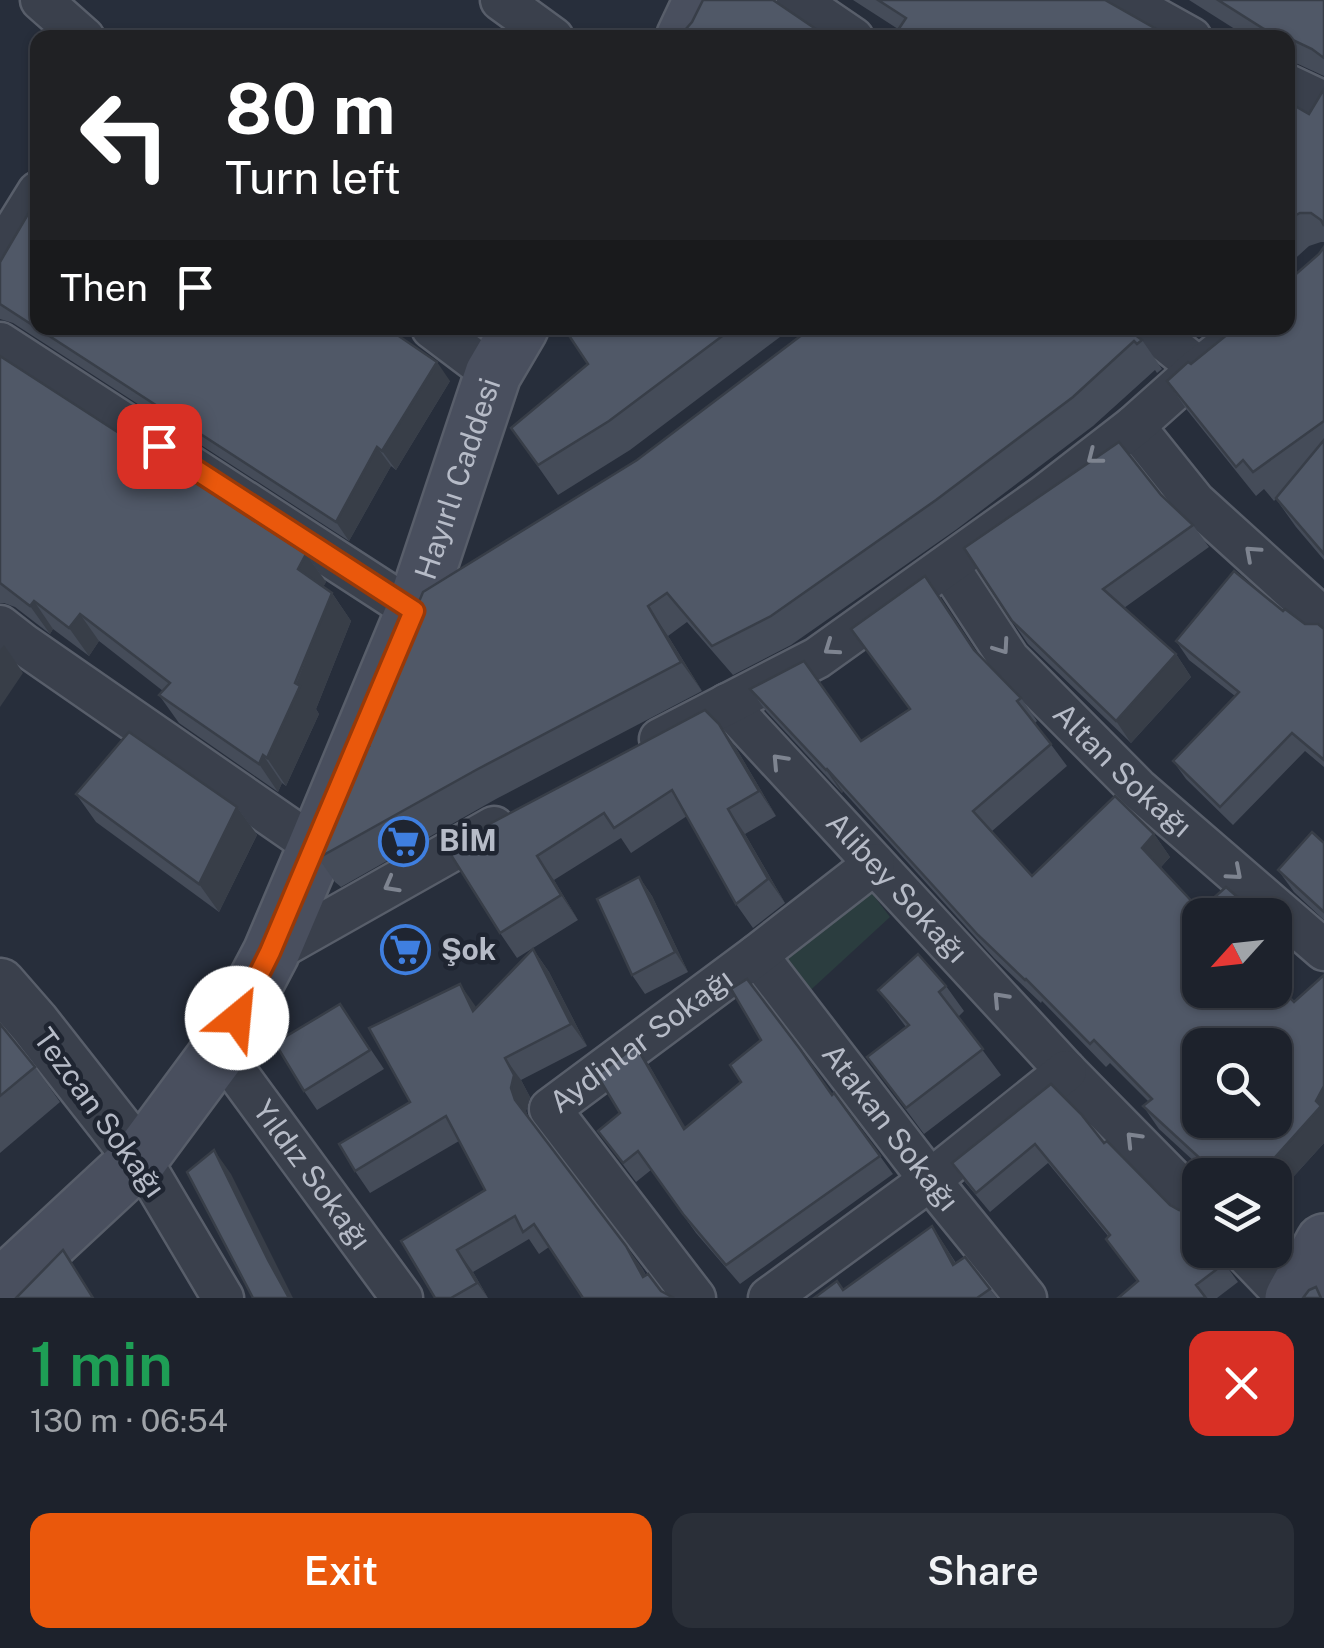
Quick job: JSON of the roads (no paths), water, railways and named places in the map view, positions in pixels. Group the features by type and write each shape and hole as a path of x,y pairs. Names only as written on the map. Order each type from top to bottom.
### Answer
{"main road":[{"name":"Hayırlı Caddesi","path":"0,1288 140,1158 220,1050 270,952 414,611 493,374 516,335"},
{"path":"1291,1298 1324,1242"}],"street":[{"path":"42,0 75,30"},
{"path":"501,0 542,30"},
{"path":"797,0 841,30"},
{"path":"1123,0 1164,30"},
{"path":"1295,88 1324,102"},
{"path":"0,253 30,205"},
{"path":"441,335 493,374"},
{"path":"1158,335 1198,368"},
{"path":"625,758 817,658 948,566 1134,426 1241,335"},
{"path":"0,343 414,611 463,580"},
{"path":"1134,426 1195,502 1324,619"},
{"name":"Altan Sokağı","path":"948,566 1009,659 1138,788 1324,950"},
{"path":"0,626 316,847"},
{"name":"Alibey Sokağı","path":"727,704 1182,1189"},
{"path":"270,952 524,811"},
{"name":"Aydinlar Sokağı","path":"696,1298 550,1109 874,864"},
{"name":"Atakan Sokağı","path":"758,955 1026,1298"},
{"name":"Tezcan Sokağı","path":"0,984 140,1158 223,1298"},
{"name":"Yıldız Sokağı","path":"220,1050 402,1298"},
{"path":"770,1298 930,1180 1066,1070"},
{"path":"1260,1268 1291,1298"}],"place":[{"name":"BİM","path":"404,841"},
{"name":"Şok","path":"406,950"}]}
